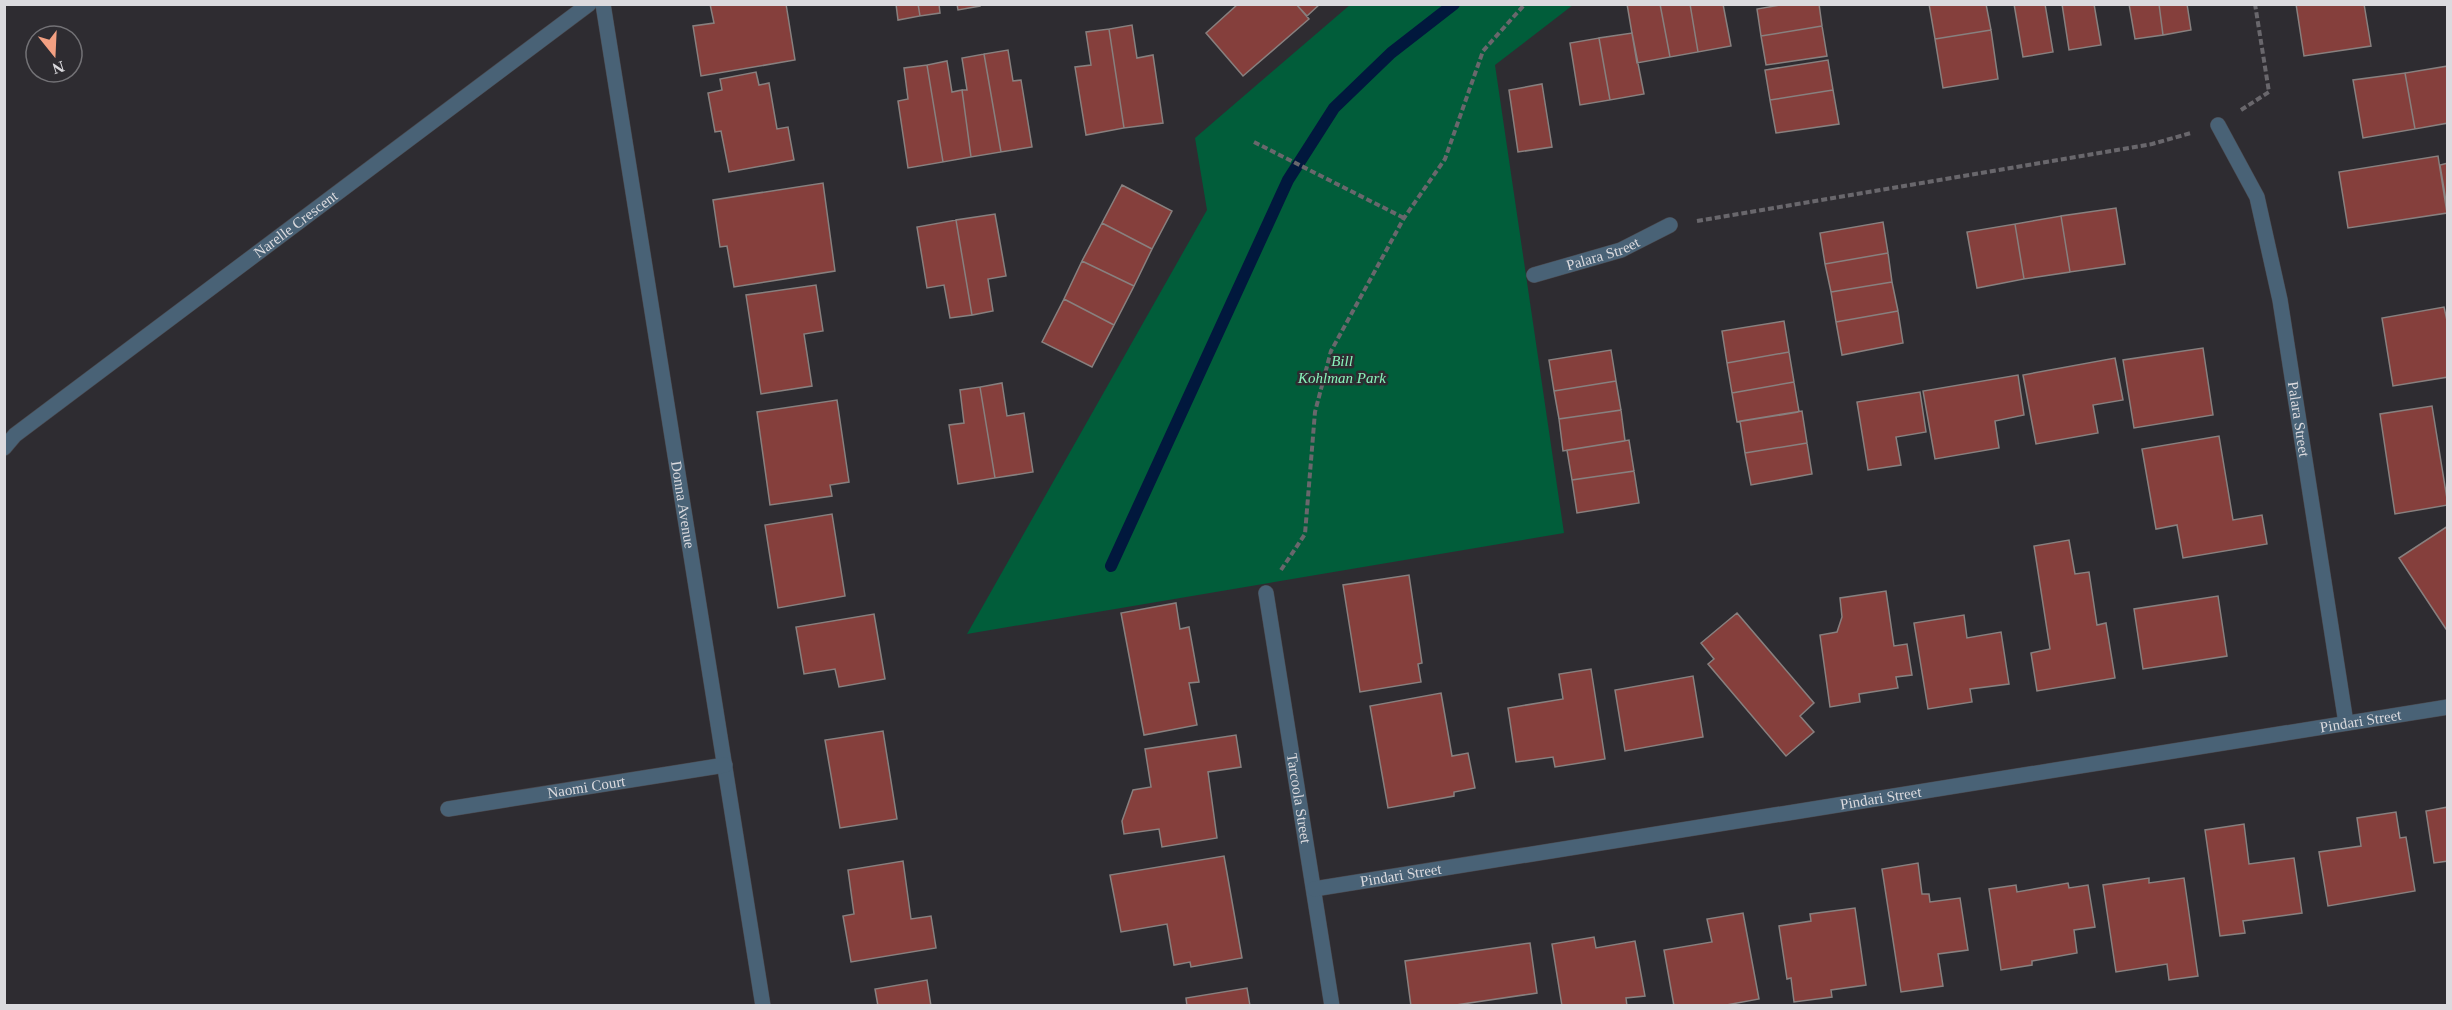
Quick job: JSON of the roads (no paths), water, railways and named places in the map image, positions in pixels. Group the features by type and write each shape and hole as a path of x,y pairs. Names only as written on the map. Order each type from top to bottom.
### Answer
{"street":[{"name":"Narelle Crescent","path":"4,448 25,428 589,4"},
{"name":"Donna Avenue","path":"603,4 763,1005"},
{"name":"Palara Street","path":"2218,125 2257,197 2280,300 2346,723"},
{"name":"Palara Street","path":"1534,275 1621,250 1670,225"},
{"name":"Tarcoola Street","path":"1266,593 1332,1005"},
{"name":"Pindari Street","path":"1314,889 2448,707"},
{"name":"Naomi Court","path":"448,809 725,765"}],"waterway":[{"path":"1111,566 1288,180 1334,108 1391,53 1454,4"}],"park label":[{"name":"Bill Kohlman Park","path":"1342,370"}]}
